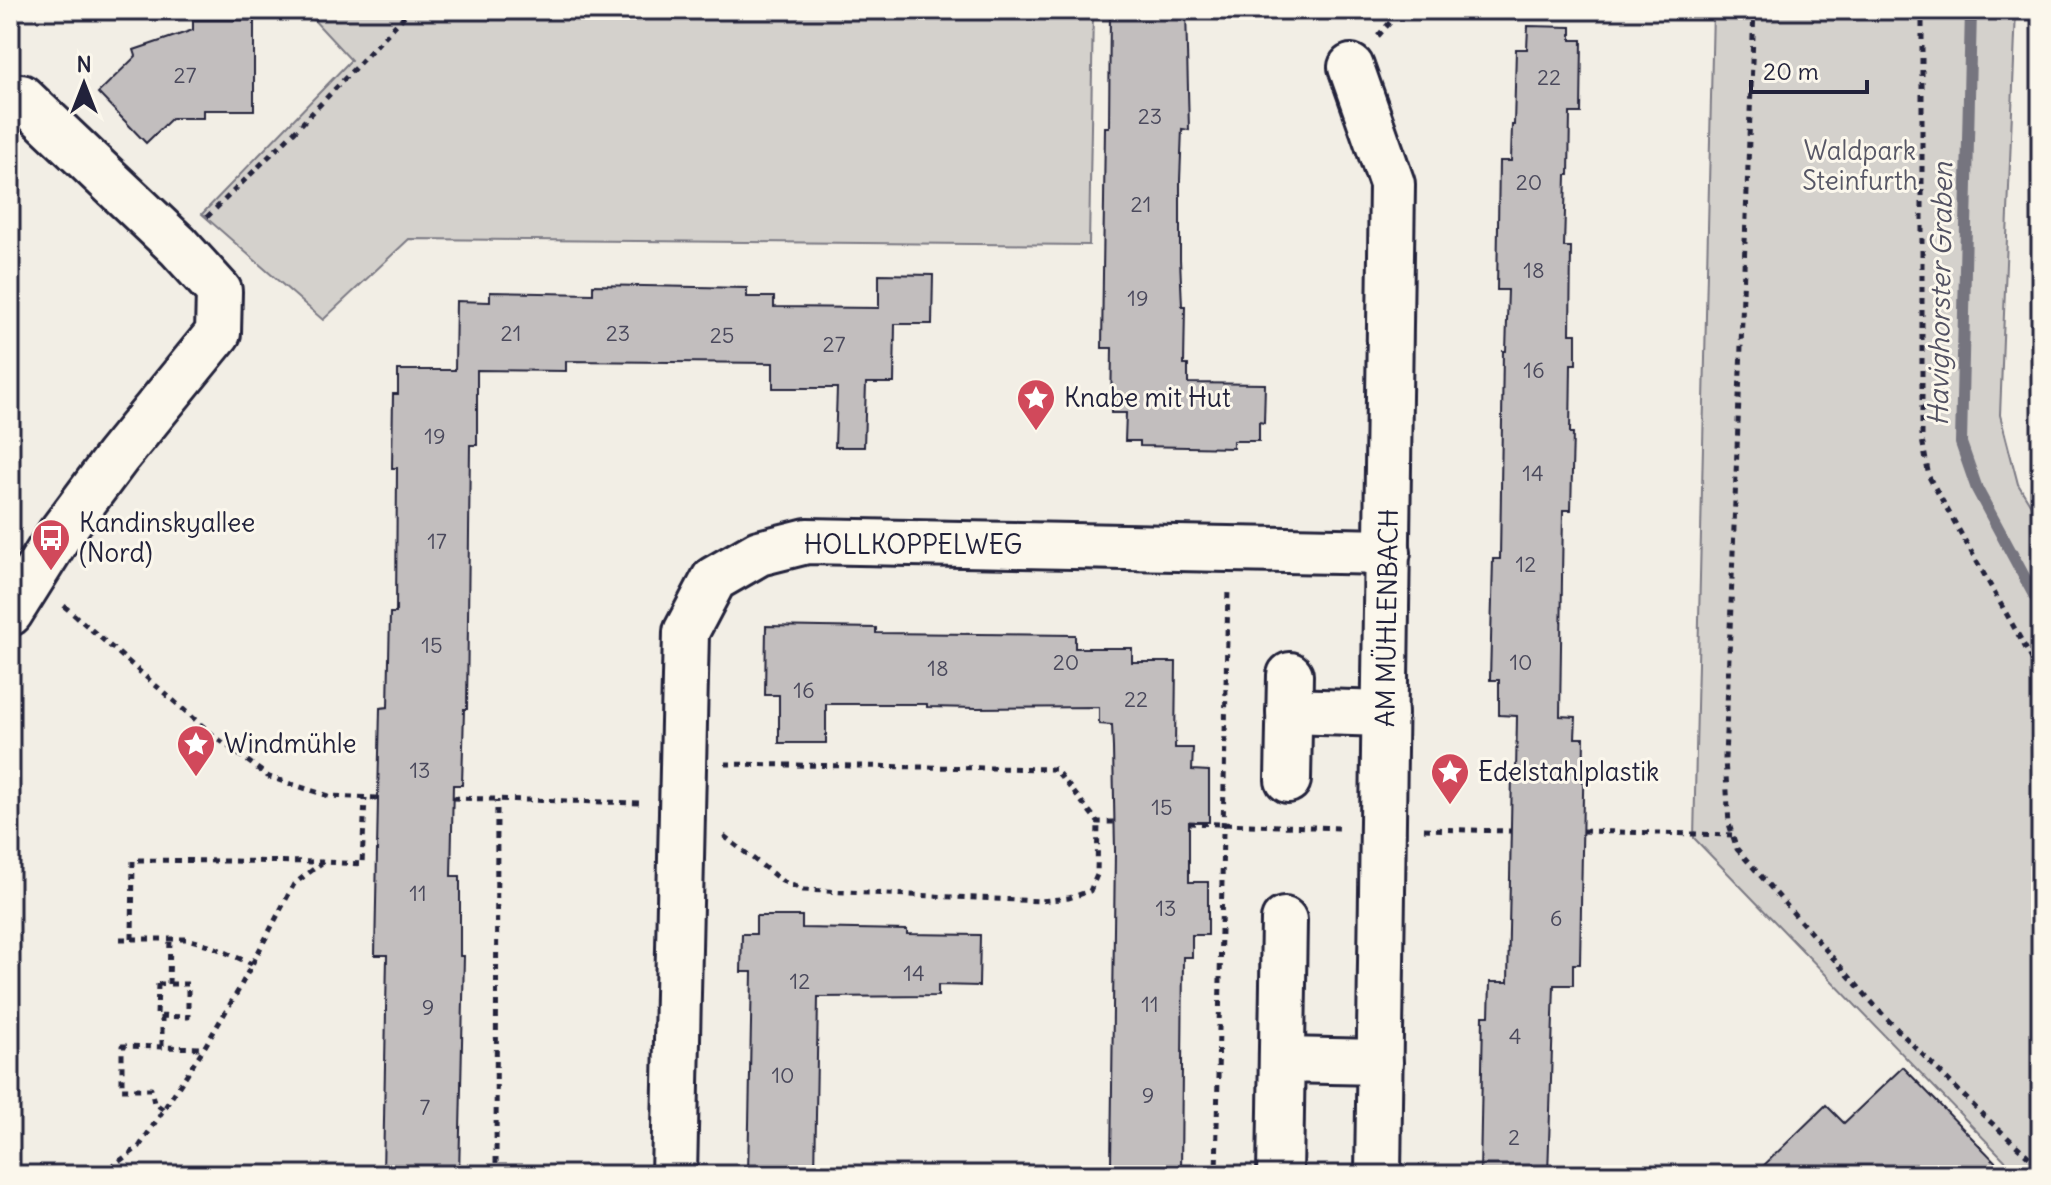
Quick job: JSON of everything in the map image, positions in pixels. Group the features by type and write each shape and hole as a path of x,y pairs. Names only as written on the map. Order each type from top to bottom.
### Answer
{"street":[{"name":"AM MÜHLENBACH","path":"1351,67 1392,184 1378,1175"},
{"path":"10,97 21,97 178,246 219,291 218,333 117,457 59,535 21,596"},
{"name":"HOLLKOPPELWEG","path":"674,1175 686,632 714,579 759,553 807,541 1388,552"},
{"path":"1288,780 1290,693 1385,714"},
{"path":"1280,1175 1284,920"},
{"path":"1282,1060 1380,1062"}],"path":[{"path":"178,246 294,132 410,10"},
{"path":"1754,10 1725,759 1729,824 1737,849 1884,1016 2041,1168"},
{"path":"1922,10 1924,452 1929,477 2041,675"},
{"path":"1216,1175 1228,549"},
{"path":"21,596 269,777 329,796 378,798"},
{"path":"453,798 497,800 682,784 1055,769 1098,822 1097,875 1090,891 1069,898 1040,901 803,890 782,881 682,784"},
{"path":"132,939 133,860 362,864 365,798"},
{"path":"496,1175 497,800"},
{"path":"1098,822 1115,822"},
{"path":"1189,823 1511,831"},
{"path":"1583,831 1732,835"},
{"path":"100,1175 139,1147 204,1048 294,884 323,862"},
{"path":"120,939 187,939 252,964"},
{"path":"169,984 170,939"},
{"path":"158,984 169,984 188,984 188,1017 157,1016 158,984"},
{"path":"162,1016 162,1047"},
{"path":"163,1109 154,1103 151,1089 122,1089 122,1046 204,1048"}],"green space":[{"path":"10,10 1093,10 1089,245 409,239 323,320 202,214 351,60 312,18"},
{"name":"Waldpark Steinfurth","path":"1713,10 2016,10 2000,415 2018,484 2041,522 2041,1175 2019,1175 1694,838"}],"building":[{"path":"1110,10 1186,10 1189,130 1182,129 1180,180 1184,365 1188,365 1188,383 1265,384 1264,423 1259,422 1259,441 1233,441 1233,448 1140,446 1140,441 1125,441 1126,413 1111,413 1112,348 1102,348"},
{"path":"193,20 254,20 254,110 203,110 203,118 172,118 146,143 98,93 136,56 134,50 193,30"},
{"path":"1528,26 1571,27 1571,40 1582,40 1581,113 1570,113 1569,175 1566,175 1564,247 1571,247 1570,334 1576,334 1576,364 1571,364 1571,510 1563,510 1560,716 1576,717 1575,738 1584,738 1580,964 1573,964 1573,985 1554,985 1548,1175 1480,1175 1483,1016 1489,1016 1490,982 1508,982 1512,773 1516,773 1517,716 1499,715 1499,680 1490,680 1493,559 1500,559 1503,351 1506,351 1508,290 1497,290 1499,161 1511,161 1516,49 1527,49"},
{"path":"879,274 933,275 932,324 895,324 894,383 866,383 864,447 835,447 837,388 773,388 773,363 566,361 566,371 477,370 477,445 470,445 467,709 464,709 462,785 453,785 451,876 460,876 460,956 464,956 459,1175 383,1175 387,955 375,955 380,708 388,707 390,613 396,613 397,468 392,468 393,394 398,394 398,370 455,370 456,301 490,302 490,292 593,294 593,285 747,288 747,297 774,297 774,307 879,308"},
{"path":"766,626 876,628 876,633 1075,635 1075,648 1132,648 1132,662 1176,662 1175,748 1193,748 1192,770 1209,771 1209,822 1189,822 1189,882 1208,882 1208,935 1192,935 1192,957 1183,957 1181,1175 1120,1175 1120,1166 1111,1166 1115,851 1113,748 1112,725 1099,724 1099,707 826,704 826,743 779,743 779,695 765,695"},
{"path":"756,916 802,916 802,928 980,935 979,986 938,985 938,996 818,997 815,1175 748,1175 752,972 741,972 742,934 756,934"},
{"path":"1903,1067 2008,1175 1754,1175 1826,1105 1844,1123"}],"waterway":[{"name":"Havighorster Graben","path":"1971,10 1961,443 1977,489 2041,608"}],"place":[{"name":"Knabe mit Hut","path":"1036,432"},
{"name":"Kandinskyallee (Nord)","path":"51,572"},
{"name":"Windmühle","path":"196,778"},
{"name":"Edelstahlplastik","path":"1450,806"}]}
